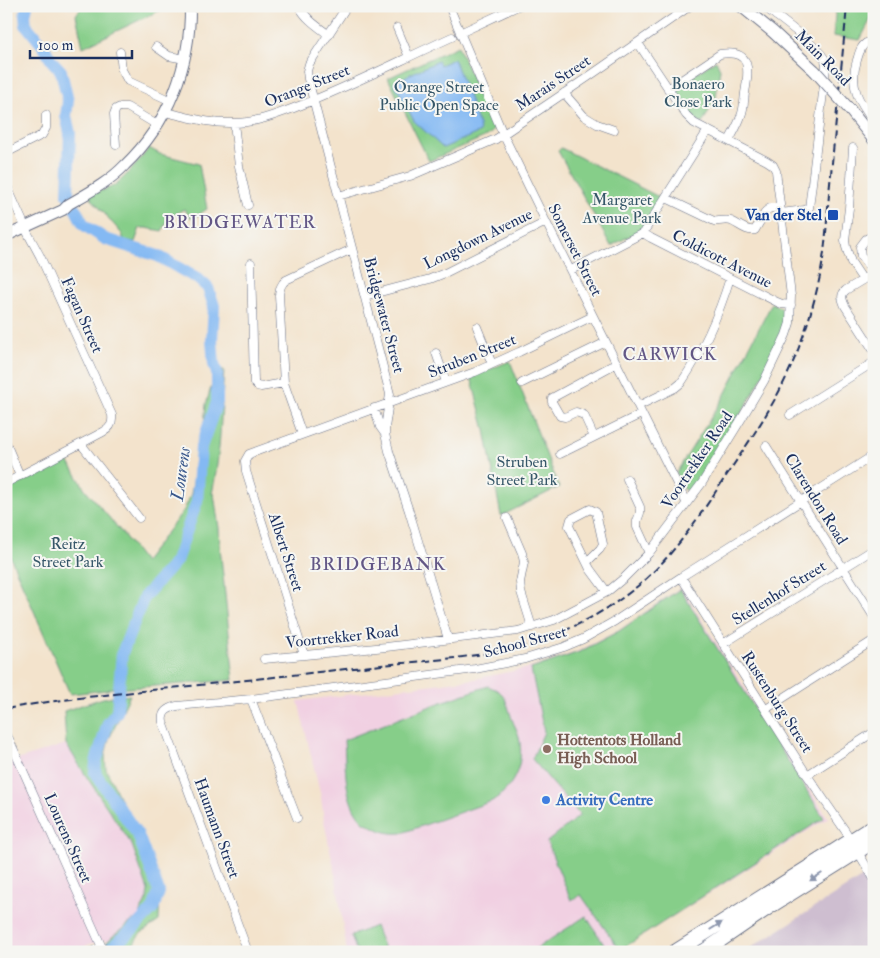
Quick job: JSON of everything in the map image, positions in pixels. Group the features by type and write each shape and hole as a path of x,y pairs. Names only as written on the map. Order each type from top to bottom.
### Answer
{"highway":[{"path":"703,952 854,846 874,826"},
{"path":"675,952 854,846 874,841"}],"main road":[{"name":"Main Road","path":"741,6 773,32 815,71 874,140"}],"street":[{"path":"6,236 92,190 125,166 139,151 171,101 182,72 189,35 190,6"},
{"path":"299,6 308,20 329,34"},
{"name":"Bridgewater Street","path":"348,6 308,64 308,79 387,380 390,402 385,434 389,451 448,639"},
{"name":"Somerset Street","path":"449,6 503,134 686,502"},
{"path":"460,33 518,6"},
{"name":"Marais Street","path":"338,196 410,176 496,139 690,6"},
{"path":"666,198 714,221 728,220 751,231 754,231 766,211 770,208 805,210 809,208 826,68 825,60 818,51 794,30 763,6"},
{"path":"776,16 782,6"},
{"path":"397,28 409,57"},
{"name":"Orange Street","path":"165,112 213,122 234,124 266,117 345,87 452,36"},
{"name":"Voortrekker Road","path":"264,659 518,631 554,620 607,592 649,553 702,483 742,418 764,381 790,323 789,280 776,170 767,161 694,123 686,115 638,42"},
{"path":"874,43 866,43 861,47 855,67 854,80 859,101 874,122"},
{"path":"156,47 165,54 185,59"},
{"path":"120,52 122,70 128,81 171,101"},
{"path":"668,88 720,54 738,55 744,60 748,72 742,114 728,141"},
{"path":"564,93 584,116 597,124 614,130"},
{"path":"116,145 114,114 116,109 120,107 127,107 157,125"},
{"path":"6,153 42,135 46,128 46,115"},
{"path":"234,124 239,166 248,205"},
{"path":"571,270 643,233 708,130"},
{"path":"853,148 850,208 845,240 851,262 863,280"},
{"name":"Fagan Street","path":"6,184 112,415 112,424 108,430 81,444"},
{"name":"Longdown Avenue","path":"365,296 430,279 445,273 546,222"},
{"path":"6,230 24,225"},
{"name":"Coldicott Avenue","path":"643,233 777,302 791,305"},
{"path":"867,264 862,256 860,246 874,235"},
{"path":"302,434 284,383 279,295 282,284 286,280 352,249"},
{"path":"251,263 254,383 257,386 261,386 284,383"},
{"path":"874,273 843,293 842,300 874,351"},
{"path":"560,454 594,437 682,383 713,325 723,302 730,278"},
{"name":"Struben Street","path":"246,458 249,454 492,364 593,316"},
{"path":"477,327 492,364"},
{"path":"522,383 606,342"},
{"path":"436,353 446,382"},
{"path":"790,416 874,362"},
{"path":"594,437 584,414 576,412 563,417 558,413 552,398 617,363"},
{"path":"374,408 380,427 385,434"},
{"path":"6,443 20,476"},
{"path":"6,483 81,444 139,518"},
{"name":"Clarendon Road","path":"766,446 874,617"},
{"name":"School Street","path":"164,713 170,708 434,676 525,659 564,648 591,635 634,609 874,454"},
{"name":"Albert Street","path":"246,458 244,466 304,655"},
{"path":"627,479 640,507 636,524 649,553"},
{"path":"587,562 600,549 604,541 596,512 590,509 571,519 569,523 590,569 607,592"},
{"path":"507,518 522,553 524,562 520,582 521,592 532,627"},
{"name":"Stellenhof Street","path":"724,644 874,549"},
{"name":"Rustenburg Street","path":"681,577 874,879"},
{"path":"766,710 874,640"},
{"path":"251,699 297,818"},
{"name":"Haumann Street","path":"164,713 163,722 248,952"},
{"path":"807,774 874,732"},
{"name":"Lourens Street","path":"6,736 103,949"},
{"path":"91,952 103,949"}],"shaded area":[{"name":"Hottentots Holland High School","path":"681,587 828,818 617,952 347,952 321,797 298,701 475,679 533,667 578,651 619,630"},
{"path":"6,743 14,761 66,744 132,845 147,886 148,898 137,919 108,941 90,944 73,952 6,952"},
{"path":"874,870 874,952 744,952"}],"green space":[{"path":"82,6 169,6 83,47 76,15"},
{"path":"836,6 874,6 874,13 860,40 833,36"},
{"name":"Orange Street Public Open Space","path":"458,46 493,126 493,131 489,135 429,161 388,78"},
{"name":"Bonaero Close Park","path":"716,60 720,69 716,97 702,124 686,109 676,90 678,86"},
{"path":"149,148 160,154 199,164 207,209 192,219 184,209 169,218 162,231 140,228 135,242 124,240 122,234 89,194 107,189 116,184"},
{"name":"Margaret Avenue Park","path":"561,148 661,198 641,230 611,246 558,151"},
{"path":"772,303 782,309 787,316 786,329 782,339 754,392 724,441 693,489 690,491 685,490 676,473 722,400"},
{"name":"Struben Street Park","path":"510,361 559,487 501,516 485,430 471,377"},
{"name":"Reitz Street Park","path":"212,369 224,370 219,448 212,494 214,494 219,528 234,680 111,688 70,694 6,547 6,489 68,461 85,489 144,562 184,510 191,494 203,434 206,404 213,381"},
{"path":"680,589 824,818 620,950 581,895 571,900 547,842 580,815 532,759 544,732 531,669 579,652 619,631"},
{"path":"488,686 499,691 503,696 519,737 519,765 512,782 500,796 492,801 402,833 383,831 363,821 351,803 348,793 344,740"},
{"path":"130,695 109,739 105,755 106,769 121,801 144,839 160,887 159,921 140,934 129,952 101,952 112,937 139,916 147,898 148,890 132,845 66,744 64,711 103,698"},
{"path":"586,916 605,946 596,952 531,952"},
{"path":"375,926 385,952 357,952 351,936"}],"water":[{"name":"Orange Street Public Open Space","path":"454,59 480,132 443,148 414,121 394,82 438,61 440,65"}],"waterway":[{"name":"Lourens","path":"27,6 25,15 26,25 61,71 68,101 66,116 70,133 68,195 84,225 105,239 158,256 198,279 208,288 214,306 212,340 214,364 217,373 217,402 201,447 197,501 176,561 144,597 122,653 117,712 108,723 96,762 95,773 138,835 159,892 153,909 108,952"}],"railway":[{"path":"6,709 44,702 496,652 547,638 579,624 610,606 639,585 675,548 747,445 782,386 809,319 817,290 824,251 847,6"}],"place":[{"name":"Van der Stel","path":"833,215"},
{"name":"Hottentots Holland High School","path":"547,749"},
{"name":"Activity Centre","path":"546,800"}],"district":[{"name":"BRIDGEWATER","path":"240,222"},
{"name":"CARWICK","path":"670,354"},
{"name":"BRIDGEBANK","path":"378,564"}]}
